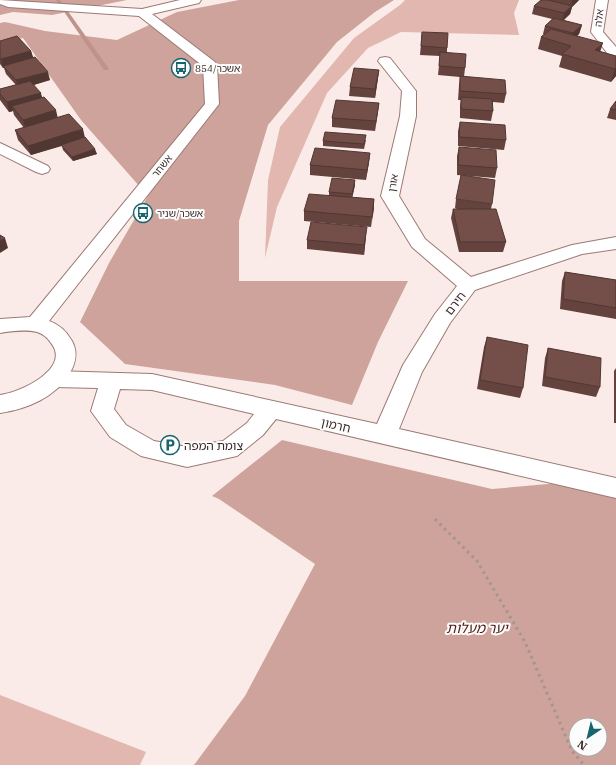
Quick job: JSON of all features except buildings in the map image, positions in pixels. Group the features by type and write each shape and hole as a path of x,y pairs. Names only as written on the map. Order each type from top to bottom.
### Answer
{"street":[{"path":"0,0 8,3 142,13 195,0"},
{"name":"אלה","path":"602,0 597,32 616,55"},
{"name":"אשחר","path":"36,324 212,104 210,64 142,13"},
{"name":"אורן","path":"385,61 409,91 408,116 390,196 418,243 468,285"},
{"path":"0,148 42,169"},
{"name":"חירם","path":"384,436 411,371 442,319 468,285 579,249 616,243"},
{"path":"0,418 23,399 40,390 54,379 62,368 66,356 64,345 58,336 49,328 36,324 18,323 1,326"},
{"name":"חרמון","path":"54,379 152,382 616,488"},
{"path":"112,381 102,411 118,431 149,449 188,458 229,449 255,429 270,410"},
{"path":"0,404 23,399"}],"path":[{"path":"435,519 477,562 525,642 572,751 584,765"}],"shaded area":[{"path":"405,0 519,0 514,13 519,35 401,32 368,48 327,93 277,207 265,258 268,180 280,127 354,38"},
{"path":"0,695 146,752 140,765 0,765"}],"green space":[{"path":"0,0 127,0 52,15 13,12 0,15"},
{"path":"239,0 394,0 375,12 337,42 268,125 239,221 239,281 408,281 378,342 352,405 275,385 125,364 80,322 109,263 148,196 81,120 23,38 0,44 0,23 5,22 45,31 117,40 177,12"},
{"name":"יער מעלות","path":"282,440 492,489 571,482 616,494 616,765 194,765 245,696 315,564 219,499 212,496"}],"waterway":[{"path":"58,0 106,69"}],"place":[{"name":"אשכר/854","path":"181,68"},
{"name":"אשכר/שניר","path":"143,213"},
{"name":"צומת המפה","path":"170,445"}]}
